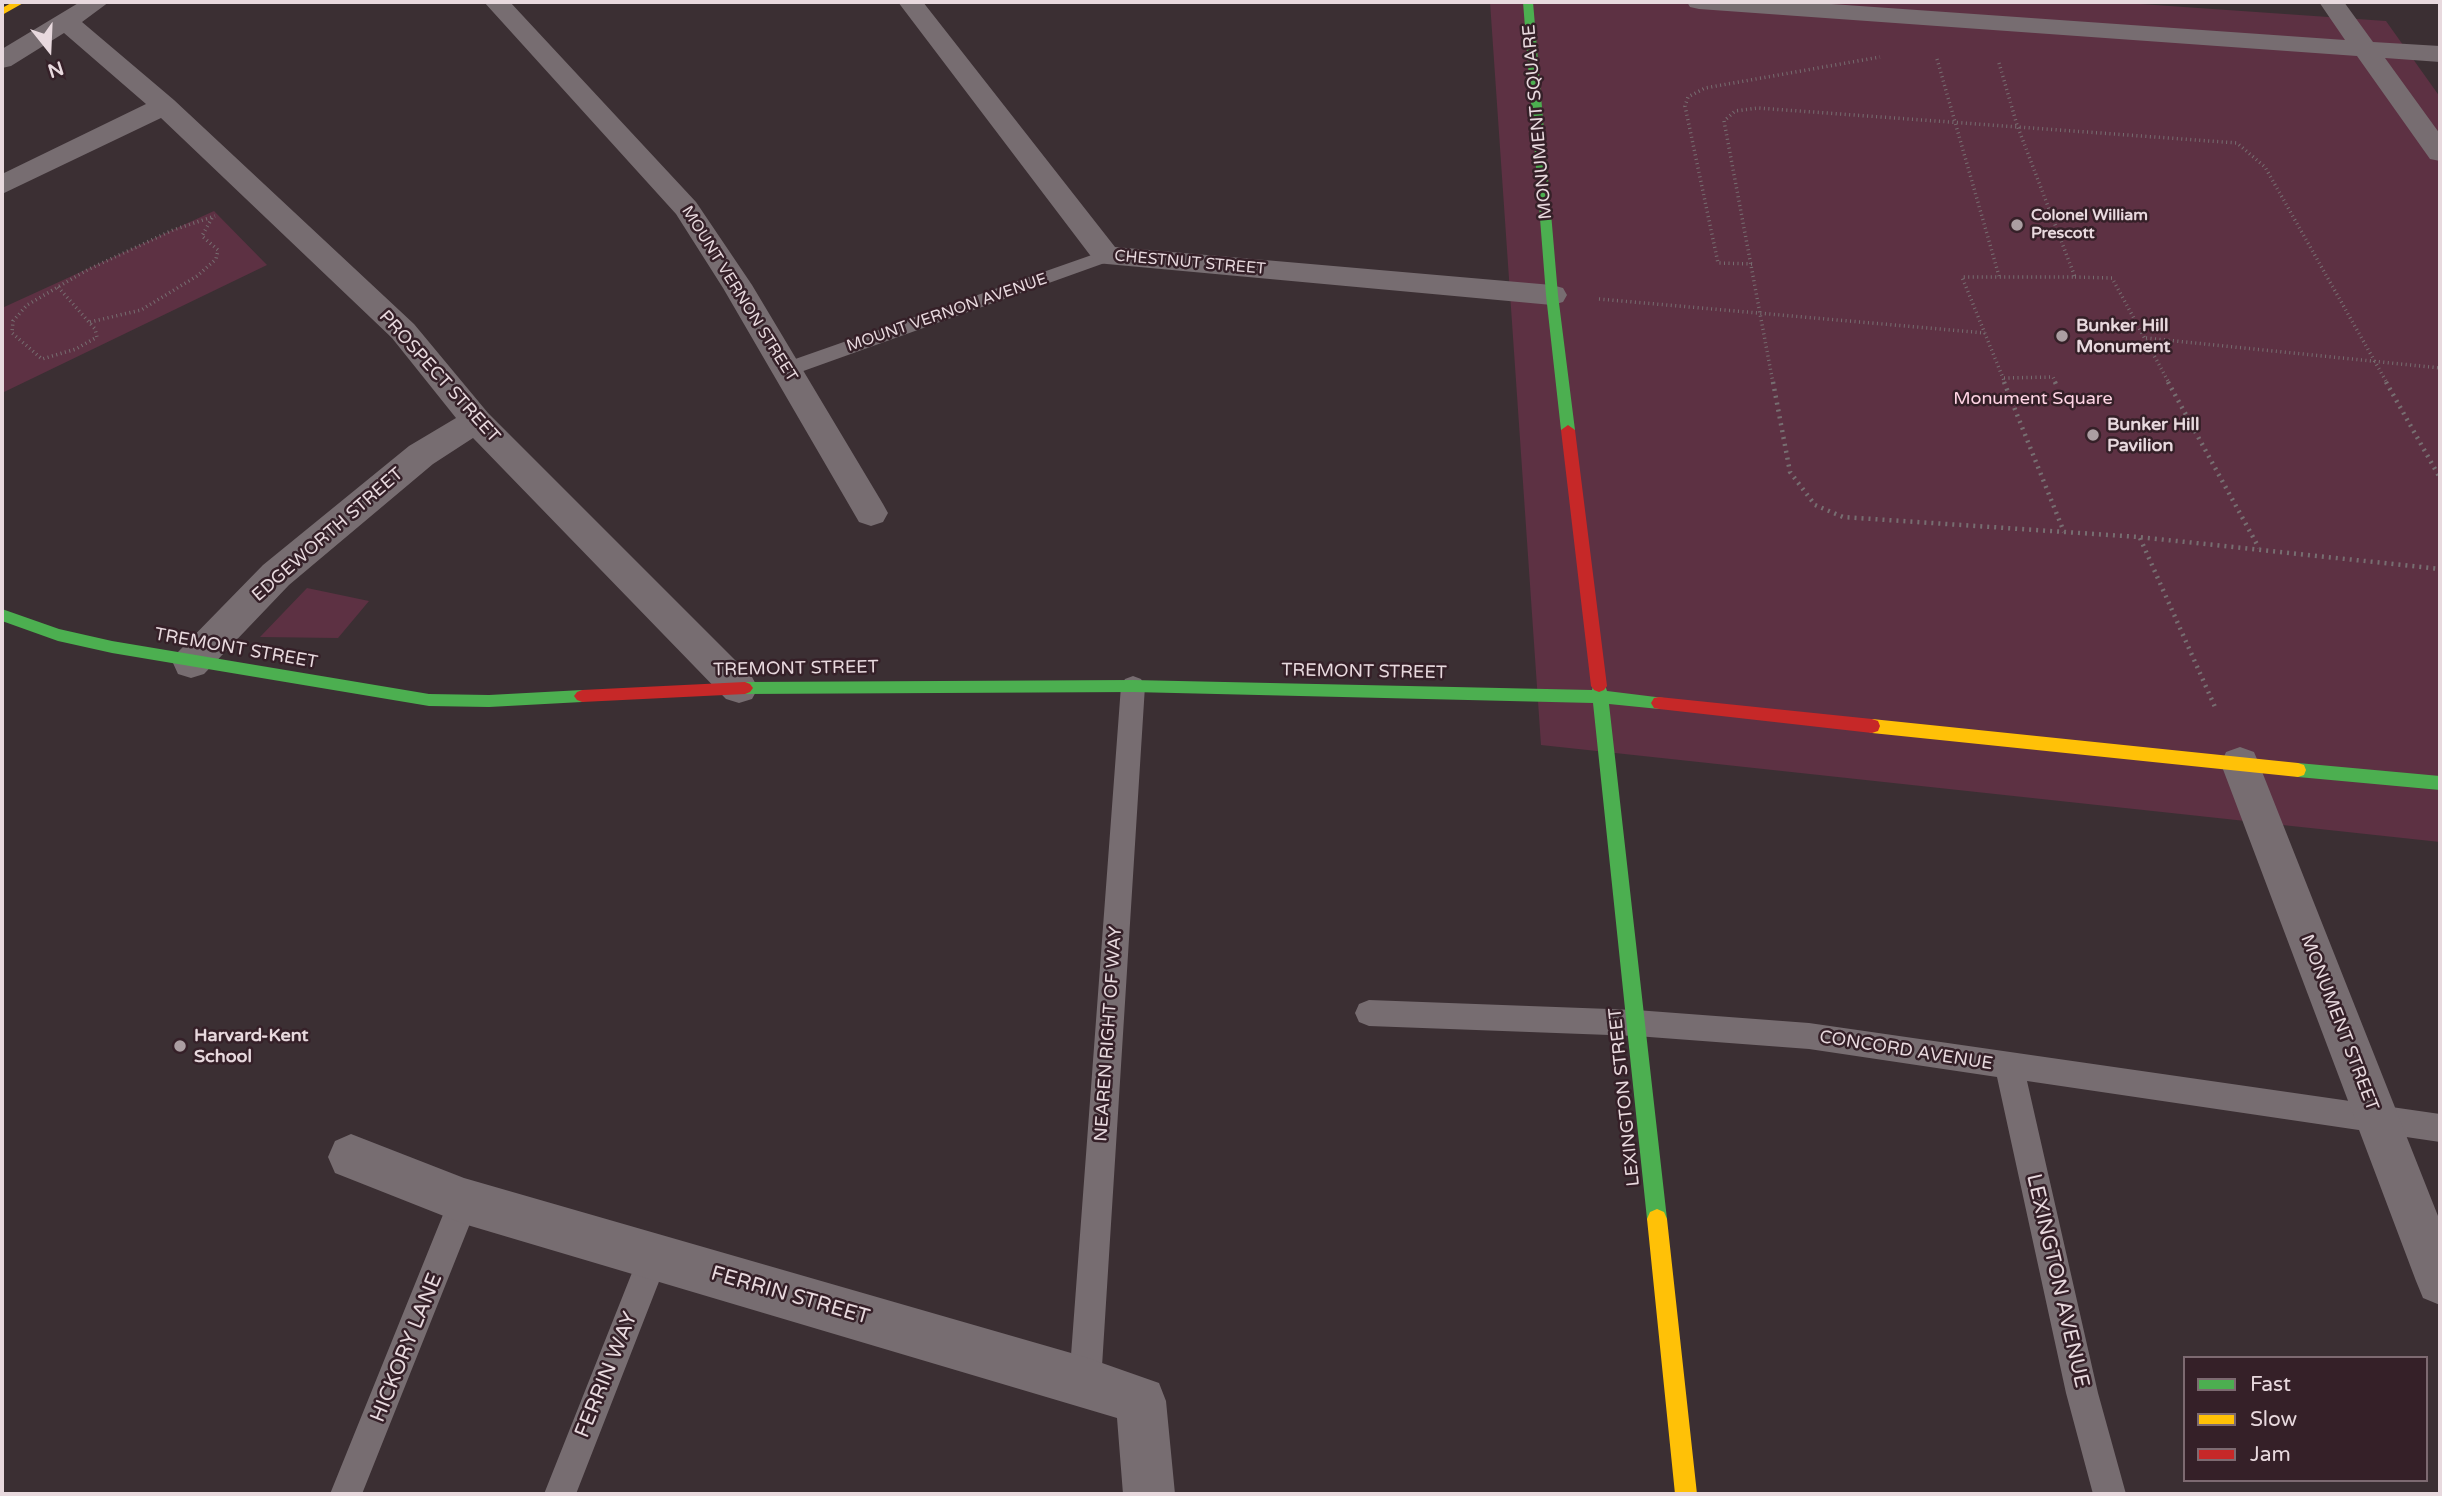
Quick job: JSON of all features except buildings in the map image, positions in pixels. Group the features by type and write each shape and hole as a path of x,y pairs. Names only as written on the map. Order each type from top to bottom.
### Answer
{"main road":[{"path":"2,11 18,2"},
{"name":"MONUMENT SQUARE","path":"1528,2 1552,295 1600,696"},
{"name":"TREMONT STREET","path":"2,615 58,635 191,663 429,700 489,701 739,688 1133,686 1600,696"},
{"path":"1600,696 2440,783"},
{"name":"LEXINGTON STREET","path":"1600,696 1686,1494"}],"street":[{"path":"2,60 96,2"},
{"name":"MOUNT VERNON STREET","path":"496,2 686,208 788,369 871,513"},
{"name":"CHESTNUT STREET","path":"910,2 1106,256 1552,295"},
{"path":"1699,2 1952,11 2440,54"},
{"path":"2331,2 2440,153"},
{"name":"PROSPECT STREET","path":"66,21 164,106 403,331 476,421 739,688"},
{"path":"2,185 164,106"},
{"name":"EDGEWORTH STREET","path":"191,663 276,575 421,455 476,421"},
{"name":"MONUMENT STREET","path":"2240,764 2375,1120 2440,1282"},
{"name":"FERRIN STREET","path":"351,1157 464,1201 1085,1382 1141,1401 1149,1494"}],"lane":[{"name":"MOUNT VERNON AVENUE","path":"788,369 1106,256"},
{"name":"NEAREN RIGHT OF WAY","path":"1085,1382 1133,686"},
{"name":"CONCORD AVENUE","path":"1369,1013 1636,1023 1809,1036 2440,1128"},
{"name":"LEXINGTON AVENUE","path":"2009,1066 2082,1393 2109,1494"},
{"name":"HICKORY LANE","path":"346,1494 464,1201"},
{"name":"FERRIN WAY","path":"560,1494 654,1256"}],"path":[{"path":"1926,56 1937,57"},
{"path":"1752,264 1718,263 1685,106 1688,97 1705,88 1881,57"},
{"path":"1939,66 1999,277"},
{"path":"2000,69 2017,125 2075,277"},
{"path":"2440,478 2265,167 2249,150 2237,144 2017,125 1759,108 1745,109 1728,116 1724,121 1763,313 1790,472 1800,489 1815,505 1843,517 1876,521 2139,537 2440,569"},
{"path":"58,287 89,322 97,338 76,349 42,359 12,333 13,321 27,304 89,269 162,235 219,214"},
{"path":"89,322 141,310 197,276 216,259 218,250 202,236 213,216"},
{"path":"2064,532 1962,277 2112,278 2260,549"},
{"path":"1643,303 1985,333"},
{"path":"2146,338 2440,368"},
{"path":"2004,378 2053,377 2057,387"},
{"path":"2139,537 2215,707"}],"green space":[{"name":"Monument Square","path":"1490,2 2112,2 2386,21 2440,97 2440,842 1541,745"},
{"path":"214,211 267,265 2,393 2,308"},
{"path":"307,588 369,601 338,638 260,637"}],"traffic: fast":[{"path":"1528,2 1552,295 1568,430"},
{"path":"2,615 58,635 112,647 429,700 489,701 582,696"},
{"path":"745,688 1133,686 1600,697 1659,703"},
{"path":"1599,686 1657,1219"},
{"path":"2298,770 2440,783"}],"traffic: slow":[{"path":"2,12 20,2"},
{"path":"1872,726 2298,770"},
{"path":"1657,1219 1686,1494"}],"traffic: jam":[{"path":"1568,430 1599,686"},
{"path":"582,696 745,688"},
{"path":"1659,703 1872,726"}],"place":[{"name":"Colonel William Prescott","path":"2017,225"},
{"name":"Bunker Hill Monument","path":"2062,336"},
{"name":"Bunker Hill Pavilion","path":"2093,435"},
{"name":"Harvard-Kent School","path":"180,1046"}]}
